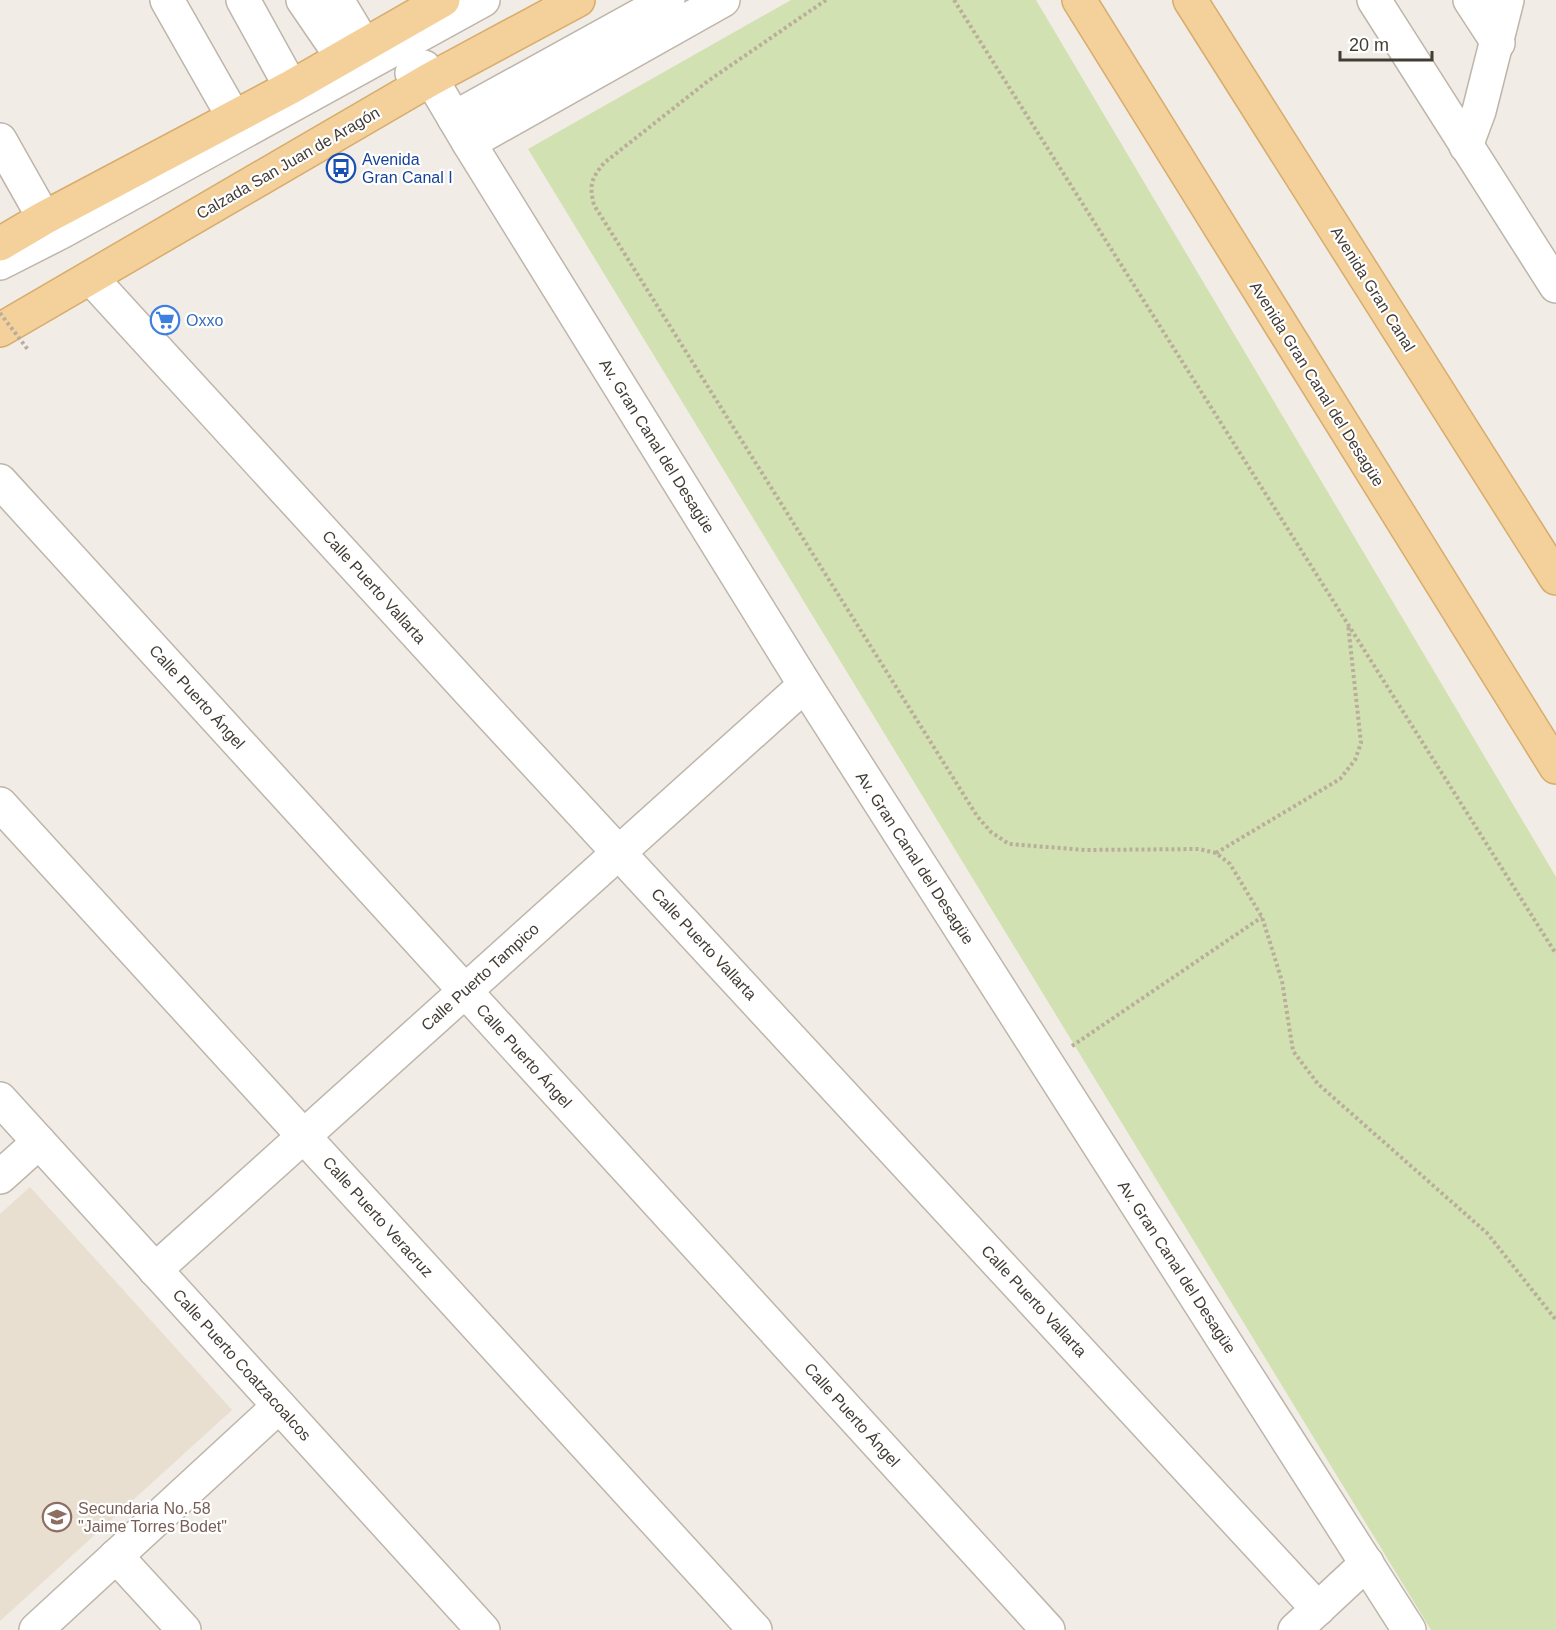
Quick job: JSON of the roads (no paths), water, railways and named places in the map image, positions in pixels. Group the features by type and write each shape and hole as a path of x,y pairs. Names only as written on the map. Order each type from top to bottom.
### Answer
{"main road":[{"path":"0,243 233,116 291,87 443,0"},
{"name":"Calzada San Juan de Aragón","path":"0,330 91,278 427,73 578,0"},
{"name":"Avenida Gran Canal del Desagüe","path":"1079,0 1556,767"},
{"name":"Avenida Gran Canal","path":"1190,0 1556,578"}],"street":[{"path":"167,0 233,116"},
{"path":"243,0 291,87"},
{"path":"303,0 353,51"},
{"path":"337,0 353,51"},
{"path":"0,263 61,232 483,0"},
{"path":"0,312 427,73 546,0"},
{"path":"461,131 668,0"},
{"path":"461,131 723,0"},
{"path":"1374,0 1466,146 1553,273"},
{"path":"1470,0 1498,43"},
{"path":"1466,146 1479,111 1507,0"},
{"name":"Av. Gran Canal del Desagüe","path":"427,73 805,686 1409,1630"},
{"path":"0,140 44,218"},
{"name":"Calle Puerto Vallarta","path":"91,278 619,853 1306,1619"},
{"name":"Calle Puerto Ángel","path":"0,481 1048,1630"},
{"name":"Calle Puerto Tampico","path":"155,1270 805,686"},
{"name":"Calle Puerto Veracruz","path":"0,804 755,1630"},
{"name":"Calle Puerto Coatzacoalcos","path":"0,1099 483,1630"},
{"path":"0,1177 39,1142"},
{"path":"36,1630 279,1406"},
{"path":"116,1556 184,1630"},
{"path":"1306,1619 1367,1563"}],"place":[{"name":"Avenida Gran Canal I","path":"341,168"},
{"name":"Oxxo","path":"165,320"},
{"name":"Secundaria No. 58 \"Jaime Torres Bodet\"","path":"57,1517"}]}
